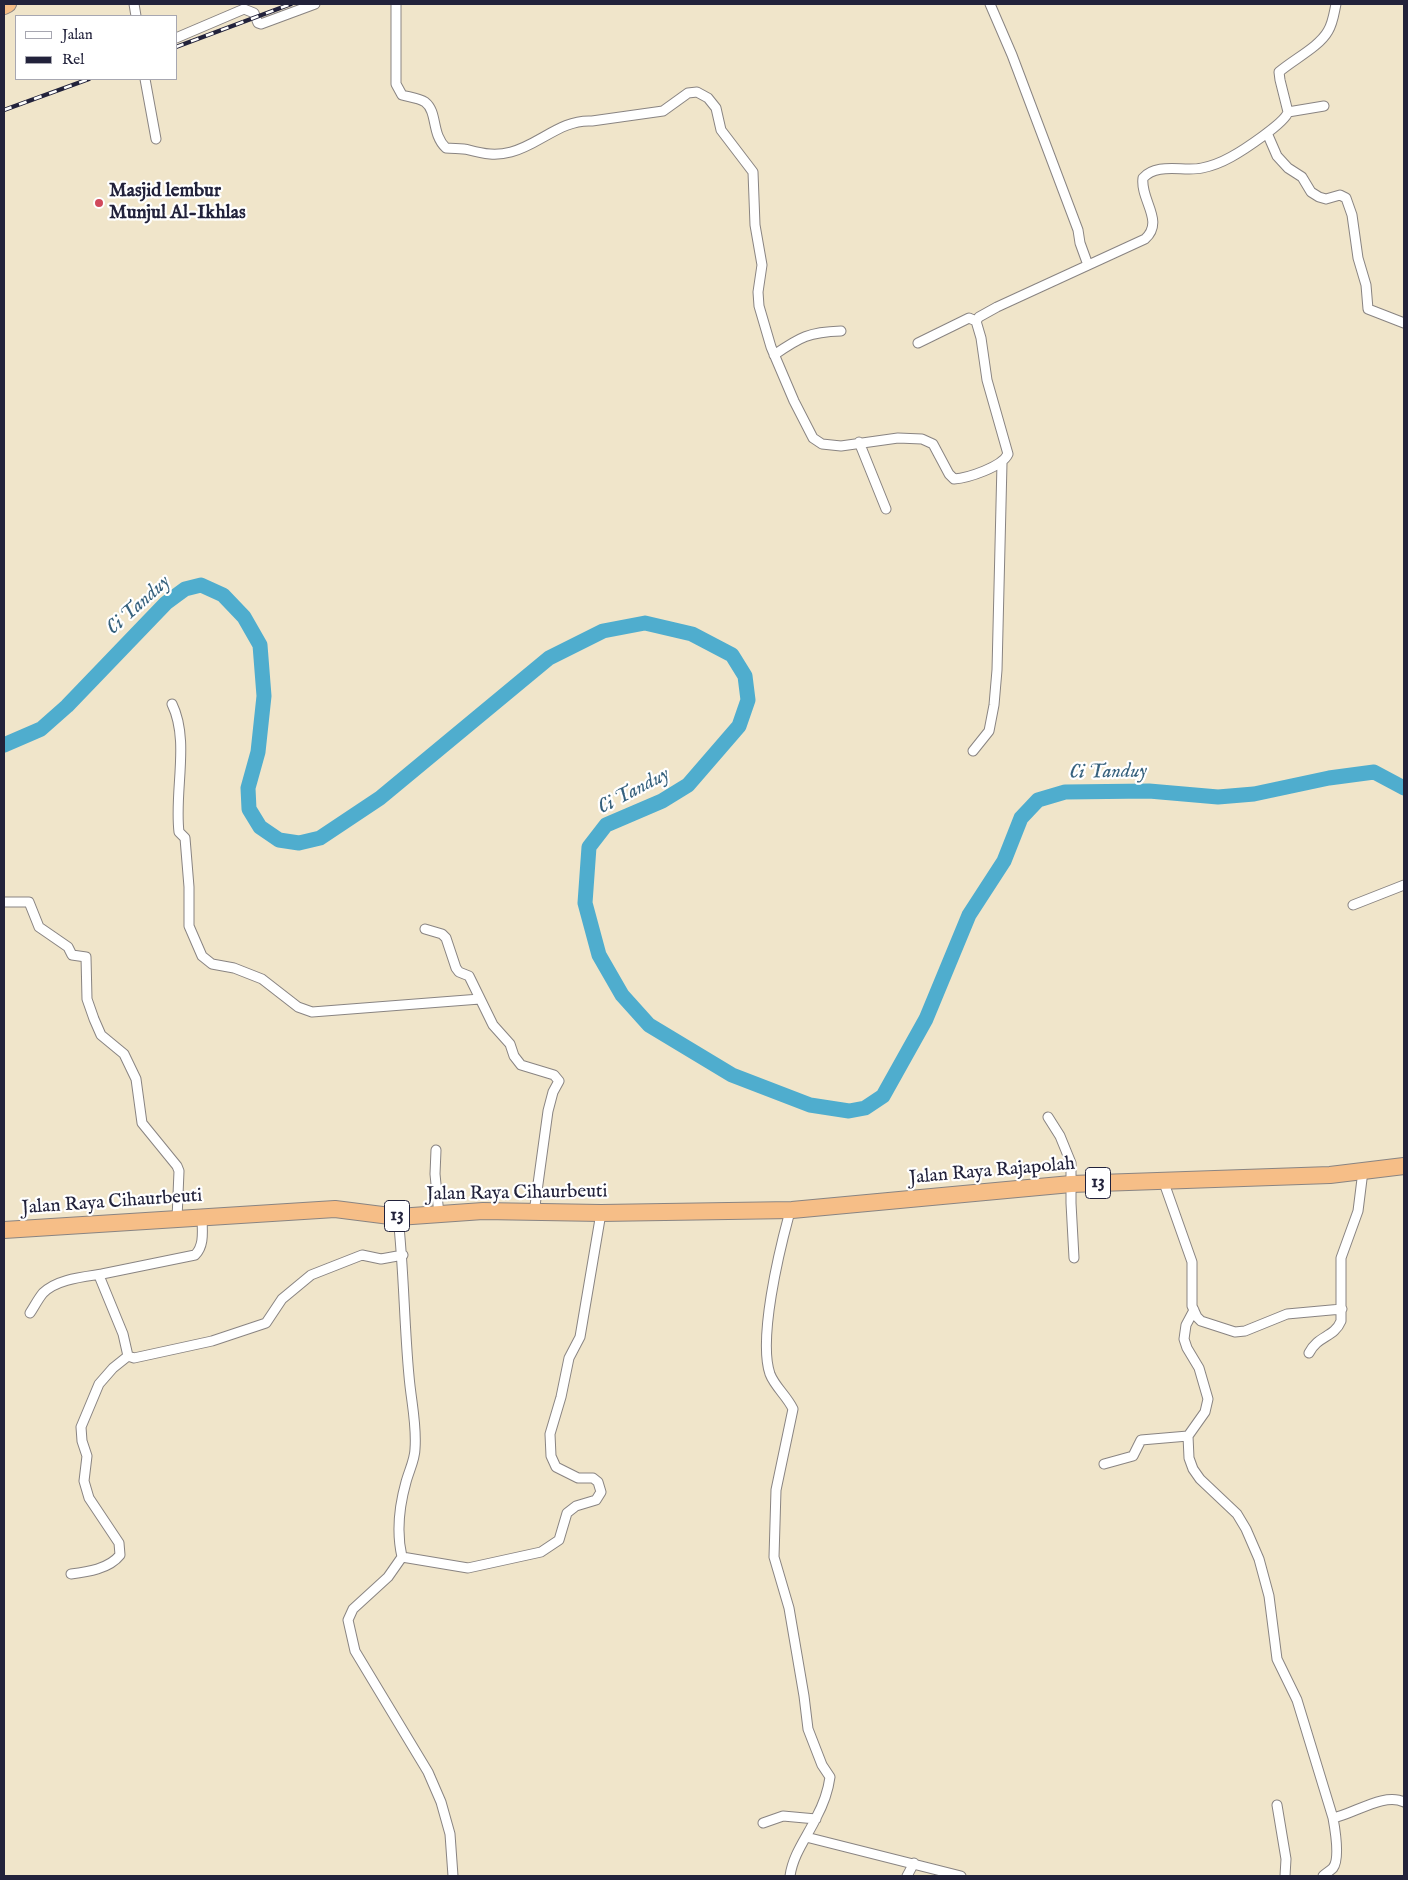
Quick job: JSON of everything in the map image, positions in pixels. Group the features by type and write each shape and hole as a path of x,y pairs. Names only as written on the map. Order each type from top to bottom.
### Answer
{"highway":[{"path":"4,6 8,4"},
{"name":"Jalan Raya Rajapolah","path":"792,1210 1070,1184 1330,1175 1404,1166"},
{"name":"Jalan Raya Cihaurbeuti","path":"4,1230 335,1209 398,1216 483,1211 601,1213 792,1210"}],"street":[{"path":"178,37 244,9 254,13 258,23 261,24 315,4"},
{"path":"396,4 396,84 402,95 424,101 431,108 437,137 446,148 468,149 482,154 509,153 528,147 556,130 580,120 592,121 663,111 688,93 697,92 708,98 716,108 721,130 753,172 755,225 762,266 758,299 774,355 794,401 813,438 822,444 841,446 858,442 898,438 922,439 929,442 936,449 949,474 954,479 968,476 1002,463 1006,458 1007,450 987,380 981,338 976,321"},
{"path":"990,4 1012,55 1078,230 1080,243 1088,265"},
{"path":"976,321 979,317 997,307 1129,247 1150,235 1154,227 1154,220 1143,186 1144,176 1153,170 1190,170 1218,163 1267,133 1286,117 1288,112 1280,80 1280,72 1322,39 1329,30 1336,4"},
{"path":"145,80 156,140"},
{"path":"1288,112 1324,106"},
{"path":"1267,133 1277,156 1288,168 1302,177 1311,192 1326,199 1340,195 1346,198 1352,215 1358,258 1366,285 1368,309 1404,323"},
{"path":"918,343 969,318 976,321"},
{"path":"774,355 807,335 841,331"},
{"path":"858,442 886,509"},
{"path":"973,751 989,731 998,670 1002,463"},
{"path":"172,704 178,720 180,747 177,810 179,832 185,838 189,887 189,922 197,947 205,959 212,964 234,968 262,980 298,1007 312,1012 480,999"},
{"path":"1353,905 1404,885"},
{"path":"4,902 29,902 39,927 68,947 72,955 86,957 87,1000 94,1020 101,1035 124,1054 136,1079 142,1123 177,1166 177,1219"},
{"path":"426,929 442,934 446,938 456,968 459,972 469,976 493,1025 510,1044 514,1056 521,1065 554,1075 559,1080 553,1092 548,1111 534,1213"},
{"path":"1048,1116 1067,1150 1071,1163 1070,1184 1074,1258"},
{"path":"436,1150 435,1174 439,1215"},
{"path":"1309,1353 1316,1343 1338,1329 1341,1321 1341,1258 1358,1211 1364,1171"},
{"path":"1163,1180 1192,1262 1194,1310 1201,1321 1234,1332 1245,1331 1287,1314 1342,1309"},
{"path":"790,1876 796,1854 816,1820 828,1792 830,1777 822,1765 808,1729 789,1608 774,1557 776,1490 793,1409 789,1400 781,1392 770,1375 767,1361 768,1324 778,1257 792,1210"},
{"path":"402,1557 468,1568 541,1552 559,1540 567,1513 576,1506 596,1500 601,1492 598,1482 593,1478 578,1478 556,1467 551,1456 550,1434 561,1397 569,1358 580,1337 601,1213"},
{"path":"398,1216 403,1255 409,1377 415,1420 415,1450 398,1518 398,1534 402,1557 375,1591 364,1597 353,1609 348,1620 355,1651 428,1772 441,1802 450,1834 453,1876"},
{"path":"30,1313 42,1294 51,1287 76,1278 195,1255 200,1250 202,1244 202,1217"},
{"path":"128,1356 134,1358 212,1341 266,1322 282,1299 311,1275 362,1255 381,1259 403,1255"},
{"path":"102,1274 100,1278 123,1334 128,1356"},
{"path":"1194,1310 1186,1325 1184,1339 1199,1368 1208,1399 1205,1412 1188,1436 1189,1458 1193,1469 1200,1479 1237,1514 1259,1559 1269,1596 1278,1658 1297,1700 1333,1818 1336,1842 1334,1867 1323,1876"},
{"path":"71,1574 94,1571 115,1560 120,1555 120,1543 89,1498 84,1481 87,1456 82,1441 81,1427 99,1384 113,1368 128,1356"},
{"path":"1104,1464 1133,1456 1141,1440 1188,1436"},
{"path":"1333,1818 1344,1816 1383,1800 1391,1799 1404,1802"},
{"path":"1277,1805 1286,1858 1285,1876"},
{"path":"763,1823 783,1816 816,1820"},
{"path":"806,1837 960,1876"},
{"path":"907,1876 914,1863"}],"waterway":[{"name":"Ci Tanduy","path":"4,745 41,729 67,706 166,603 185,589 201,585 223,595 244,617 260,645 264,696 258,752 248,788 249,809 260,827 279,840 299,843 320,838 380,798 549,658 603,631 645,623 692,634 732,655 745,676 748,700 739,726 688,785 662,801 606,825 589,847 585,903 599,955 622,995 649,1025 732,1075 810,1105 849,1111 865,1108 883,1096 926,1019 969,915 1004,861 1021,818 1038,800 1065,792 1149,791 1218,797 1254,794 1329,778 1374,772 1404,788"}],"railway":[{"path":"178,46 291,4"},
{"path":"4,110 86,80"}],"place":[{"name":"Masjid lembur Munjul Al-Ikhlas","path":"99,203"}]}
